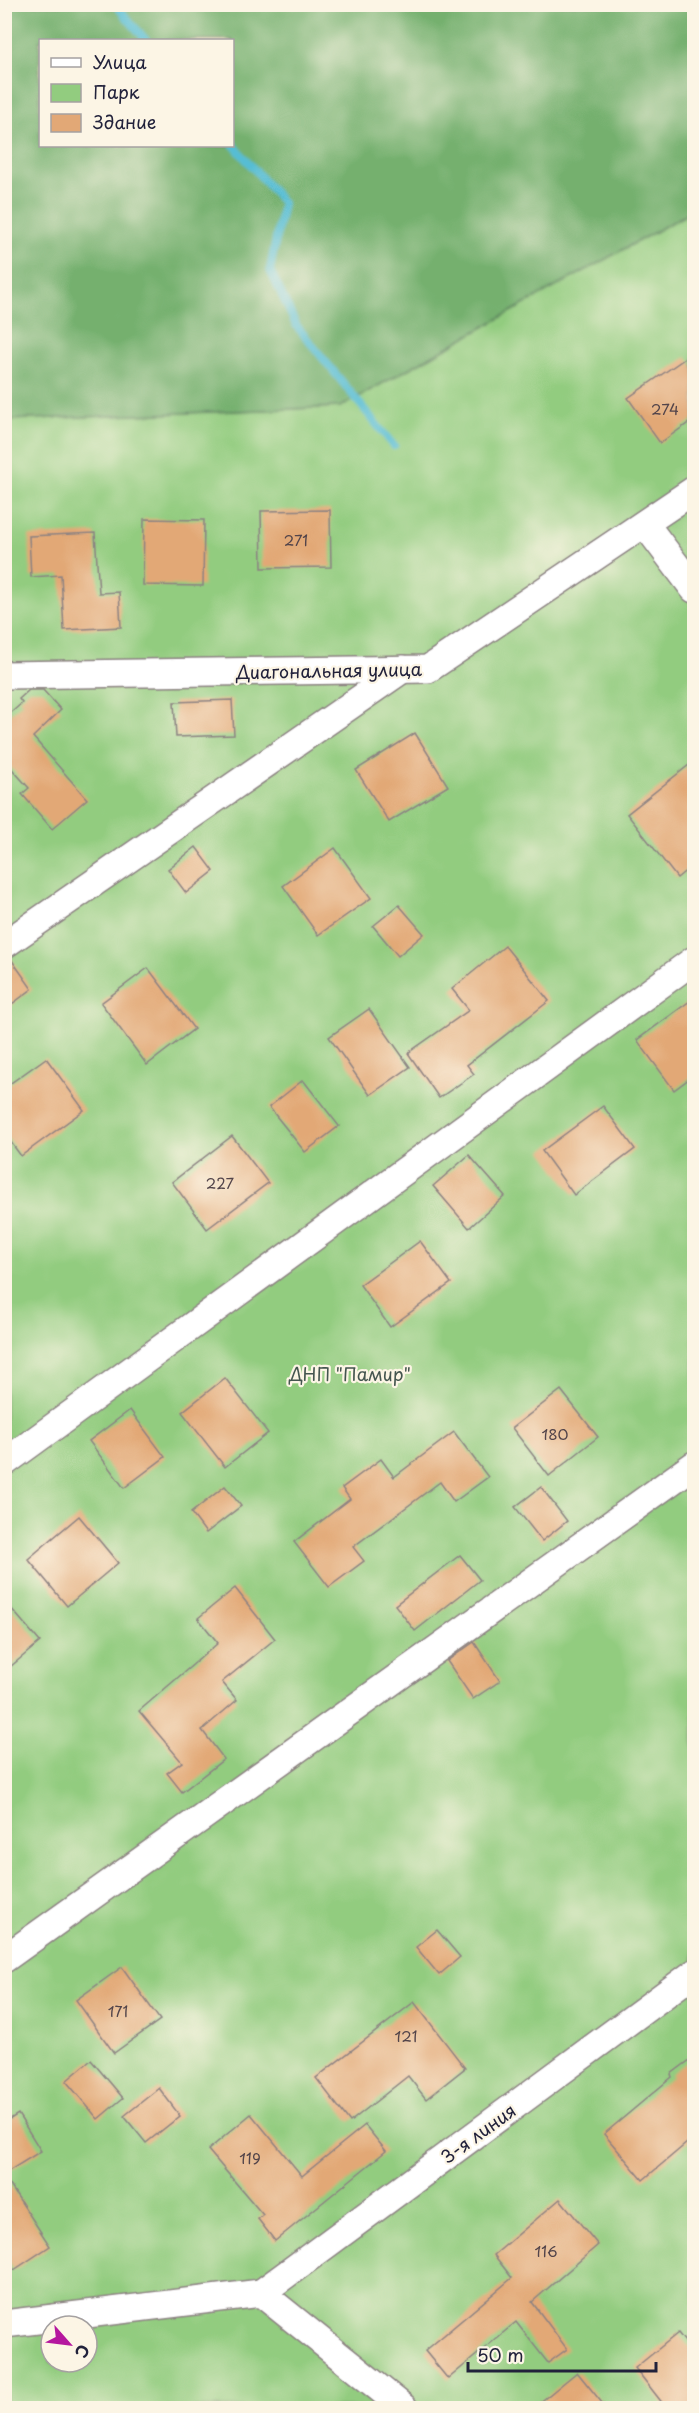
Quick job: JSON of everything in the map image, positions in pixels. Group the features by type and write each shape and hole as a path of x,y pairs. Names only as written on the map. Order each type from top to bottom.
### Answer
{"street":[{"name":"Диагональная улица","path":"4,675 428,669 694,490"},
{"path":"645,524 694,589"},
{"path":"4,945 403,669"},
{"path":"4,1463 694,960"},
{"path":"4,1959 694,1465"},
{"name":"3-я линия","path":"261,2292 694,1973"},
{"path":"4,2324 261,2292 404,2409"}],"green space":[{"path":"4,5 694,5 694,210 340,407 5,420"},
{"name":"ДНП \"Памир\"","path":"694,210 694,2408 5,2408 4,420 340,407"}],"building":[{"path":"687,357 694,368 694,419 660,443 628,398"},
{"path":"330,510 331,567 262,568 261,511"},
{"path":"144,519 204,520 203,586 143,585"},
{"path":"95,533 99,593 119,592 121,627 64,630 61,575 31,577 29,536"},
{"path":"29,690 43,690 61,710 33,737 87,799 52,829 22,794 29,788 4,760 4,719 22,703 19,699"},
{"path":"232,700 234,735 176,737 174,702"},
{"path":"415,733 448,786 389,822 356,770"},
{"path":"694,761 694,864 677,878 627,814"},
{"path":"196,847 214,871 186,893 168,869"},
{"path":"335,848 371,898 318,935 283,886"},
{"path":"399,905 424,934 398,956 373,926"},
{"path":"505,946 549,1001 467,1065 474,1074 439,1098 408,1053 469,1010 452,989"},
{"path":"11,959 32,989 4,1010 4,961"},
{"path":"148,968 194,1029 147,1065 101,1003"},
{"path":"694,998 694,1075 674,1090 637,1040"},
{"path":"369,1009 410,1067 370,1095 329,1037"},
{"path":"46,1058 84,1110 21,1156 4,1133 4,1088"},
{"path":"303,1080 339,1126 305,1152 269,1107"},
{"path":"603,1106 635,1149 574,1195 542,1151"},
{"path":"232,1136 268,1183 207,1229 172,1182"},
{"path":"469,1155 505,1196 469,1228 433,1186"},
{"path":"420,1241 451,1283 390,1327 360,1285"},
{"path":"225,1378 268,1433 225,1467 182,1412"},
{"path":"561,1390 598,1437 549,1476 512,1428"},
{"path":"130,1410 165,1457 124,1488 89,1441"},
{"path":"454,1432 488,1477 454,1502 440,1482 353,1547 364,1561 329,1587 294,1542 350,1499 342,1488 381,1459 394,1477"},
{"path":"225,1486 241,1506 206,1533 191,1513"},
{"path":"541,1487 567,1521 542,1541 515,1507"},
{"path":"79,1516 118,1563 67,1606 28,1559"},
{"path":"460,1555 480,1580 415,1631 395,1605"},
{"path":"235,1588 275,1639 222,1682 237,1700 202,1730 224,1759 182,1792 167,1773 182,1762 139,1711 218,1643 198,1618"},
{"path":"4,1600 40,1642 4,1672"},
{"path":"474,1642 500,1681 473,1699 447,1661"},
{"path":"437,1930 460,1957 439,1975 416,1947"},
{"path":"122,1967 160,2020 114,2053 76,2000"},
{"path":"414,2002 465,2068 426,2099 408,2076 350,2122 316,2078"},
{"path":"694,2057 694,2137 643,2180 604,2134 672,2077 671,2074"},
{"path":"91,2060 123,2098 98,2119 66,2081"},
{"path":"159,2088 180,2116 146,2143 124,2116"},
{"path":"18,2114 41,2151 4,2174 4,2123"},
{"path":"251,2114 302,2176 365,2125 386,2151 275,2241 258,2219 263,2215 208,2150"},
{"path":"4,2176 50,2246 14,2270 4,2255"},
{"path":"560,2199 598,2245 532,2302 567,2349 548,2363 516,2322 448,2379 425,2351 512,2278 494,2255"},
{"path":"678,2333 694,2353 694,2409 667,2409 635,2368"},
{"path":"577,2372 607,2409 532,2409"}],"waterway":[{"path":"115,4 145,39"},
{"path":"234,145 283,203 270,270 296,325 394,446"}]}
